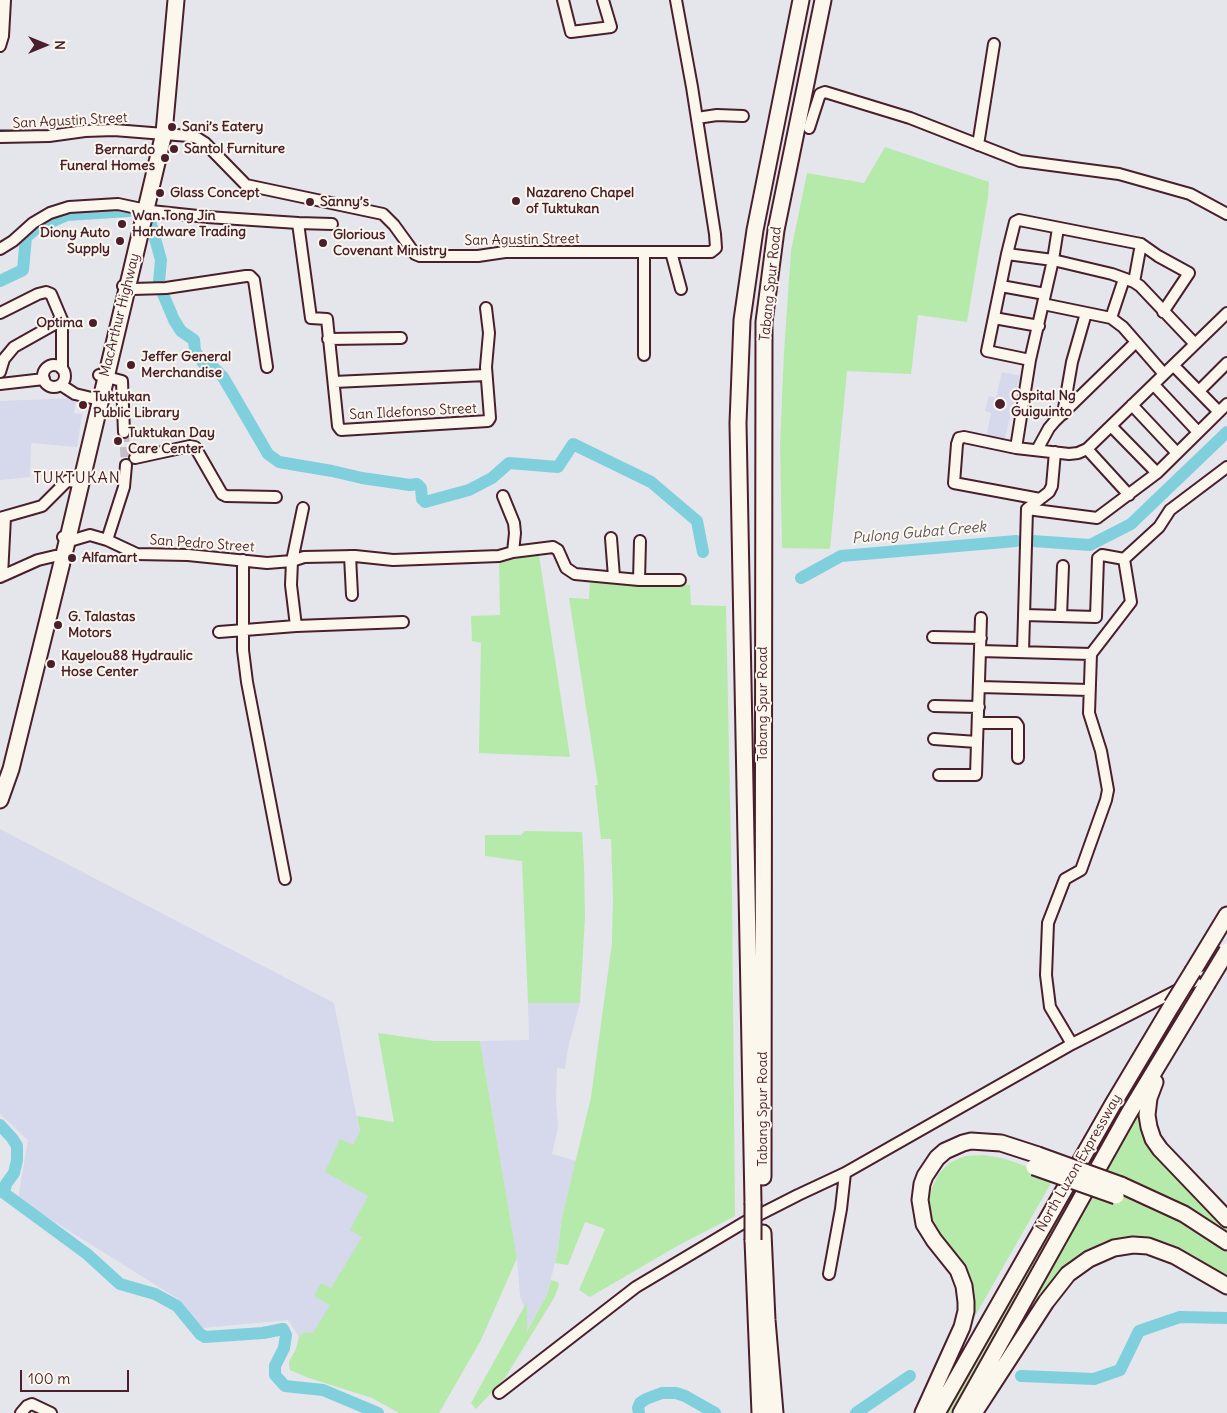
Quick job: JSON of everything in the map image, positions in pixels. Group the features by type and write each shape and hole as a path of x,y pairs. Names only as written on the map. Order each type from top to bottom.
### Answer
{"highway":[{"name":"MacArthur Highway","path":"160,133 169,0"},
{"name":"MacArthur Highway","path":"0,778 64,537 160,133 176,0"},
{"name":"Tabang Spur Road","path":"758,1201 738,423 742,320 755,230 801,0"},
{"name":"Tabang Spur Road","path":"760,1413 758,1201 764,322 776,230 823,0"},
{"name":"MacArthur Highway","path":"0,800 11,769 59,556"},
{"name":"North Luzon Expressway","path":"937,1413 1108,1112 1227,915"},
{"name":"North Luzon Expressway","path":"961,1413 1129,1113 1227,951"},
{"path":"1192,1009 1152,1090 1147,1109 1149,1127 1153,1139 1160,1149 1227,1219"},
{"path":"923,1413 962,1328 966,1311 964,1286 958,1270 928,1232 922,1217 920,1200 922,1184 937,1158 944,1152 971,1141 1001,1143 1036,1161 1184,1214 1227,1242"},
{"name":"Tabang Spur Road","path":"758,1236 775,1413"},
{"path":"974,1413 1046,1302 1068,1274 1089,1259 1114,1248 1141,1245 1166,1252 1227,1286"}],"street":[{"path":"0,46 3,36 5,0"},
{"path":"564,0 571,32 611,27 603,0"},
{"name":"San Agustin Street","path":"0,137 49,136 84,131 114,130 197,138 246,185 383,214 394,225 415,254 420,256 478,256 506,252 711,252 716,248 697,118 676,0"},
{"path":"978,145 994,44"},
{"path":"809,128 820,94 825,92 910,118 1020,161 1119,174 1190,194 1227,214"},
{"path":"697,118 717,115 743,116"},
{"path":"0,249 13,241 33,223 50,213 68,207 118,204 207,217 332,224"},
{"path":"1030,360 987,351 1006,254 1015,222 1019,220 1141,244 1189,273 1163,312"},
{"name":"San Ildefonso Street","path":"298,223 311,318 327,319 338,426 341,430 488,421 490,418 486,374 489,333 486,308"},
{"path":"1016,448 1030,360 1053,260 1058,228"},
{"path":"1134,282 1141,244"},
{"path":"644,252 644,356"},
{"path":"672,252 681,289"},
{"path":"1006,254 1053,260 1112,274 1134,282 1195,344"},
{"path":"124,287 166,288 250,276 254,280 266,367"},
{"path":"1110,318 1124,279"},
{"path":"1001,286 1086,313 1110,318 1123,327 1164,374"},
{"path":"0,313 38,294 46,292 51,294 62,320 62,369"},
{"path":"1040,499 954,483 959,438 964,437 1016,448 1055,452 1078,453 1087,449 1174,366 1227,312"},
{"path":"1063,414 1072,362 1086,313"},
{"path":"994,318 1039,326"},
{"path":"0,372 4,359 14,347 62,320"},
{"path":"328,340 401,338"},
{"path":"1037,450 1049,428 1136,342"},
{"path":"1199,391 1227,363"},
{"path":"61,385 65,375 62,369 57,365 48,367 43,373 44,380 49,386 61,385 75,394 96,399"},
{"path":"1174,366 1219,412"},
{"path":"334,382 486,374"},
{"path":"102,375 122,381 124,432"},
{"path":"0,384 44,380"},
{"path":"1154,385 1198,432"},
{"path":"1028,510 1097,518 1158,473 1227,404"},
{"path":"1132,405 1177,453"},
{"path":"1111,426 1158,473"},
{"path":"134,458 190,446 195,447 222,494 226,496 276,497"},
{"path":"1087,449 1129,495"},
{"path":"1023,652 1028,510 1049,492 1052,486 1055,452"},
{"path":"106,540 124,487 126,465"},
{"path":"1124,559 1159,527 1170,510 1227,467"},
{"path":"59,556 38,560 1,577 2,517 42,506 68,481 77,481"},
{"path":"502,496 514,523 513,552"},
{"path":"296,626 291,585 292,561 303,508"},
{"name":"San Pedro Street","path":"64,537 73,540 90,535 137,554 188,555 267,563 292,561 304,557 350,556 393,560 499,556 513,552 553,547 558,550 566,568 570,572 614,577"},
{"path":"611,538 614,577 639,580 680,580"},
{"path":"639,580 640,541"},
{"path":"350,556 352,595"},
{"path":"1024,615 1096,617 1098,558 1102,556 1124,559"},
{"path":"1072,1044 1050,1007 1046,976 1048,923 1065,879 1081,870 1106,800 1108,790 1101,751 1089,713 1091,654 1131,602 1124,559"},
{"path":"243,560 242,629 247,682 285,879"},
{"path":"1061,616 1063,566"},
{"path":"938,774 976,775 981,618"},
{"path":"219,632 296,626 403,622"},
{"path":"933,637 981,638"},
{"path":"980,651 1091,654"},
{"path":"980,687 1089,690"},
{"path":"934,706 979,707"},
{"path":"978,723 1016,723 1018,726 1018,758"},
{"path":"934,739 978,742"},
{"path":"499,1393 636,1287 745,1222 845,1173 1072,1044 1227,964"},
{"path":"829,1274 841,1208 845,1173"},
{"path":"22,1413 27,1406 32,1404 51,1413"}],"shaded area":[{"name":"Ospital Ng Guiguinto","path":"1002,372 1020,376 1004,442 986,438 991,413 985,411 989,396 996,398"},
{"path":"76,398 74,413 82,414 77,447 31,443 30,477 0,480 0,401"},
{"path":"0,829 334,1003 376,1214 309,1378 290,1370 289,1362 296,1349 299,1337 288,1320 202,1328 180,1300 18,1199 28,1140 0,1114"},
{"path":"528,1003 580,1003 568,1048 565,1069 557,1068 556,1099 558,1128 552,1154 576,1161 561,1222 558,1250 547,1295 526,1332 527,1303 524,1307 520,1296 517,1258 480,1041 529,1040"}],"green space":[{"path":"885,147 989,182 967,322 918,315 911,374 847,371 830,549 782,548 780,445 784,352 791,251 807,173 864,183"},
{"path":"539,555 570,757 479,753 481,643 472,641 471,616 500,615 499,562"},
{"path":"590,580 690,585 691,605 726,606 732,895 735,1216 679,1245 590,1297 579,1290 605,1229 585,1222 568,1265 555,1263 561,1222 591,1097 612,943 611,839 601,839 595,785 598,785 569,598 589,599"},
{"path":"525,831 582,832 585,917 580,1003 528,1003 522,861 485,856 485,835 521,835"},
{"path":"1188,998 1100,1148 951,1413 945,1413 1179,1002"},
{"path":"378,1033 434,1041 480,1041 517,1258 481,1340 439,1413 399,1413 372,1398 290,1370 289,1362 296,1349 299,1337 304,1332 313,1333 330,1305 314,1296 321,1283 331,1288 362,1237 350,1230 368,1196 325,1172 340,1139 353,1145 360,1131 357,1116 394,1122"},
{"path":"1140,1109 1143,1117 1227,1226 1227,1237 1106,1170"},
{"path":"983,1155 1002,1158 1055,1176 966,1332 970,1315 931,1220 929,1205 931,1190 938,1175 949,1163 965,1156"},
{"path":"1099,1185 1122,1191 1177,1219 1227,1252 1227,1277 1171,1244 1153,1238 1136,1236 1105,1241 1078,1256 1068,1265 1010,1350 1005,1347"},
{"path":"551,1280 558,1282 559,1285 554,1298 505,1378 476,1409 471,1403 524,1307 527,1302 527,1331 547,1295"}],"waterway":[{"path":"101,125 112,125"},
{"path":"0,130 32,131"},
{"path":"42,131 59,130"},
{"name":"Pulong Gubat Creek","path":"0,281 23,270 26,237 37,228 67,215 129,211"},
{"name":"Pulong Gubat Creek","path":"151,224 161,260 159,282"},
{"name":"Pulong Gubat Creek","path":"163,294 181,331 194,340 195,351 201,360 204,364 211,365 223,377 268,454 279,462 362,478 410,485 417,484 421,488 422,499 425,502 469,490 492,478 509,463 558,467 573,444 651,482 697,521 703,552"},
{"name":"Pulong Gubat Creek","path":"1032,541 1090,545 1131,524 1227,432"},
{"name":"Pulong Gubat Creek","path":"801,578 841,556 1016,541"},
{"path":"0,1125 17,1146 17,1160 14,1173 6,1184 4,1193 87,1254 120,1284 155,1294 177,1306 200,1334 205,1337 263,1333 283,1329 286,1335 284,1348 275,1366 275,1375 285,1386 323,1390 378,1413"},
{"path":"1021,1376 1094,1379 1120,1370 1139,1331 1180,1317 1227,1318"},
{"path":"856,1413 910,1376"},
{"path":"639,1413 640,1403 662,1393 676,1393 685,1396 715,1413"}],"tunnel":[{"path":"124,432 126,465"}],"place":[{"name":"Sani’s Eatery","path":"172,127"},
{"name":"Santol Furniture","path":"174,149"},
{"name":"Bernardo Funeral Homes","path":"165,158"},
{"name":"Glass Concept","path":"160,193"},
{"name":"Nazareno Chapel of Tuktukan","path":"516,201"},
{"name":"Sanny’s","path":"310,202"},
{"name":"Wan Tong Jin Hardware Trading","path":"122,224"},
{"name":"Diony Auto Supply","path":"120,241"},
{"name":"Glorious Covenant Ministry","path":"323,243"},
{"name":"Optima","path":"93,323"},
{"name":"Jeffer General Merchandise","path":"131,365"},
{"name":"Ospital Ng Guiguinto","path":"1000,404"},
{"name":"Tuktukan Public Library","path":"83,405"},
{"name":"Tuktukan Day Care Center","path":"118,441"},
{"name":"Alfamart","path":"72,558"},
{"name":"G. Talastas Motors","path":"58,625"},
{"name":"Kayelou88 Hydraulic Hose Center","path":"51,664"}],"district":[{"name":"TUKTUKAN","path":"77,478"}]}
